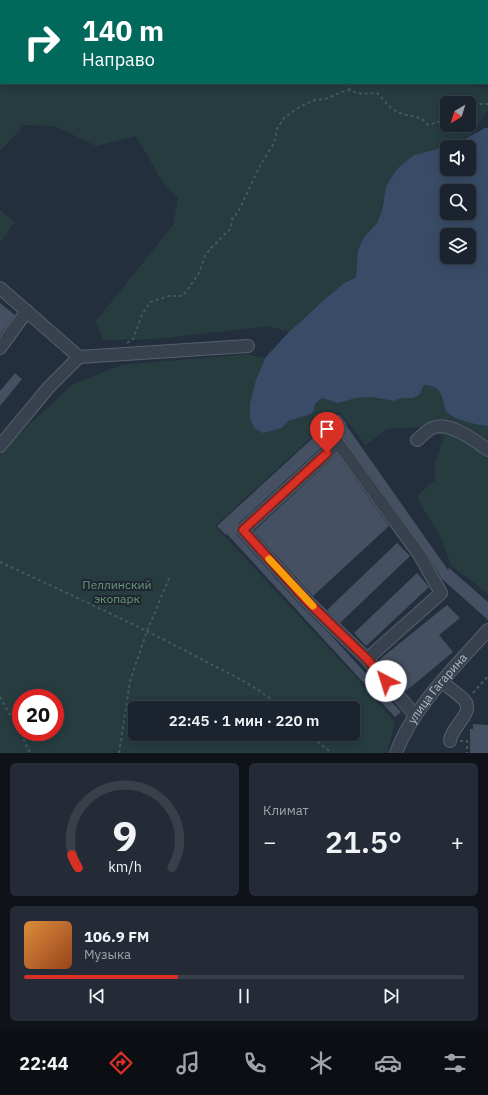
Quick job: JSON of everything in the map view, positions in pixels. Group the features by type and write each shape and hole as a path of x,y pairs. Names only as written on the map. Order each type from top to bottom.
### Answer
{"street":[{"path":"0,288 79,357"},
{"path":"0,348 27,311"},
{"path":"0,446 79,357 248,346"},
{"path":"417,440 432,428 444,426 467,435 488,450"},
{"path":"367,659 441,594 419,554 338,443 243,530 306,600 367,659 415,715"},
{"name":"улица Гагарина","path":"398,752 407,728 415,715 488,630"},
{"path":"442,682 465,701 468,707 467,712 452,731 450,741"}],"path":[{"path":"346,84 351,91"},
{"path":"125,345 133,339 142,315 150,302 169,296 183,296 199,273 205,256 231,228 232,219 238,212 260,166 274,143 277,129 284,118 301,106 315,100 325,99 347,90 362,94 377,92 386,104 396,112 423,119 428,125 440,121"},
{"path":"476,106 480,104 488,104"},
{"path":"0,562 147,630 242,681 274,701"},
{"path":"119,753 130,681 147,630 170,576"},
{"path":"465,701 488,676"},
{"path":"0,698 30,753"},
{"path":"317,741 332,753"},
{"path":"450,741 467,741 467,753"}],"green space":[{"path":"0,84 472,84 488,89 488,110 476,128 476,96 440,96 440,132 473,132 471,135 460,140 440,140 440,148 414,155 399,167 383,200 382,211 377,223 364,237 358,250 356,277 329,295 289,332 268,326 156,339 103,340 96,321 173,225 178,198 162,181 136,136 96,146 55,126 24,125 0,151"},
{"path":"0,210 15,222 0,243"},
{"name":"Пеллинский экопарк","path":"247,354 265,358 256,380 282,428 288,421 311,414 314,410 315,404 322,398 338,403 356,398 371,397 394,401 402,398 413,398 424,385 434,387 441,393 445,410 448,414 471,423 488,426 488,594 451,565 440,535 424,511 417,496 435,480 435,464 444,436 418,427 387,429 366,445 339,412 215,526 352,673 395,722 387,753 0,753 0,455 3,449 73,384 121,365"}],"water":[{"path":"485,128 488,128 488,426 471,423 448,414 445,410 441,393 434,387 424,385 419,395 413,398 402,398 394,401 371,397 356,398 338,403 322,398 315,404 314,410 311,414 288,421 282,428 263,433 254,428 250,418 250,404 256,380 265,358 289,332 326,298 343,284 356,277 358,250 364,237 377,223 382,211 386,187 399,167 414,155 440,148 440,176 476,176 476,140 463,140"}],"building":[{"path":"0,303 15,315 0,335"},
{"path":"15,373 22,379 0,406 0,391"},
{"path":"339,414 448,570 449,568 488,602 488,620 442,579 425,550 344,439 340,436 333,437 238,524 236,531 237,535 300,605 329,633 401,712 395,717 227,534 226,535 217,526"},
{"path":"337,454 389,526 313,596 254,531"},
{"path":"397,543 410,556 340,623 327,610"},
{"path":"417,573 429,587 366,646 354,633"},
{"path":"447,605 460,618 439,635 453,652 406,691 379,660"},
{"path":"473,724 488,725 488,753 470,753 470,729 473,729"}],"slow traffic":[{"path":"269,559 313,606"}],"route":[{"path":"327,453 243,530 306,600 367,659 386,681"}]}
